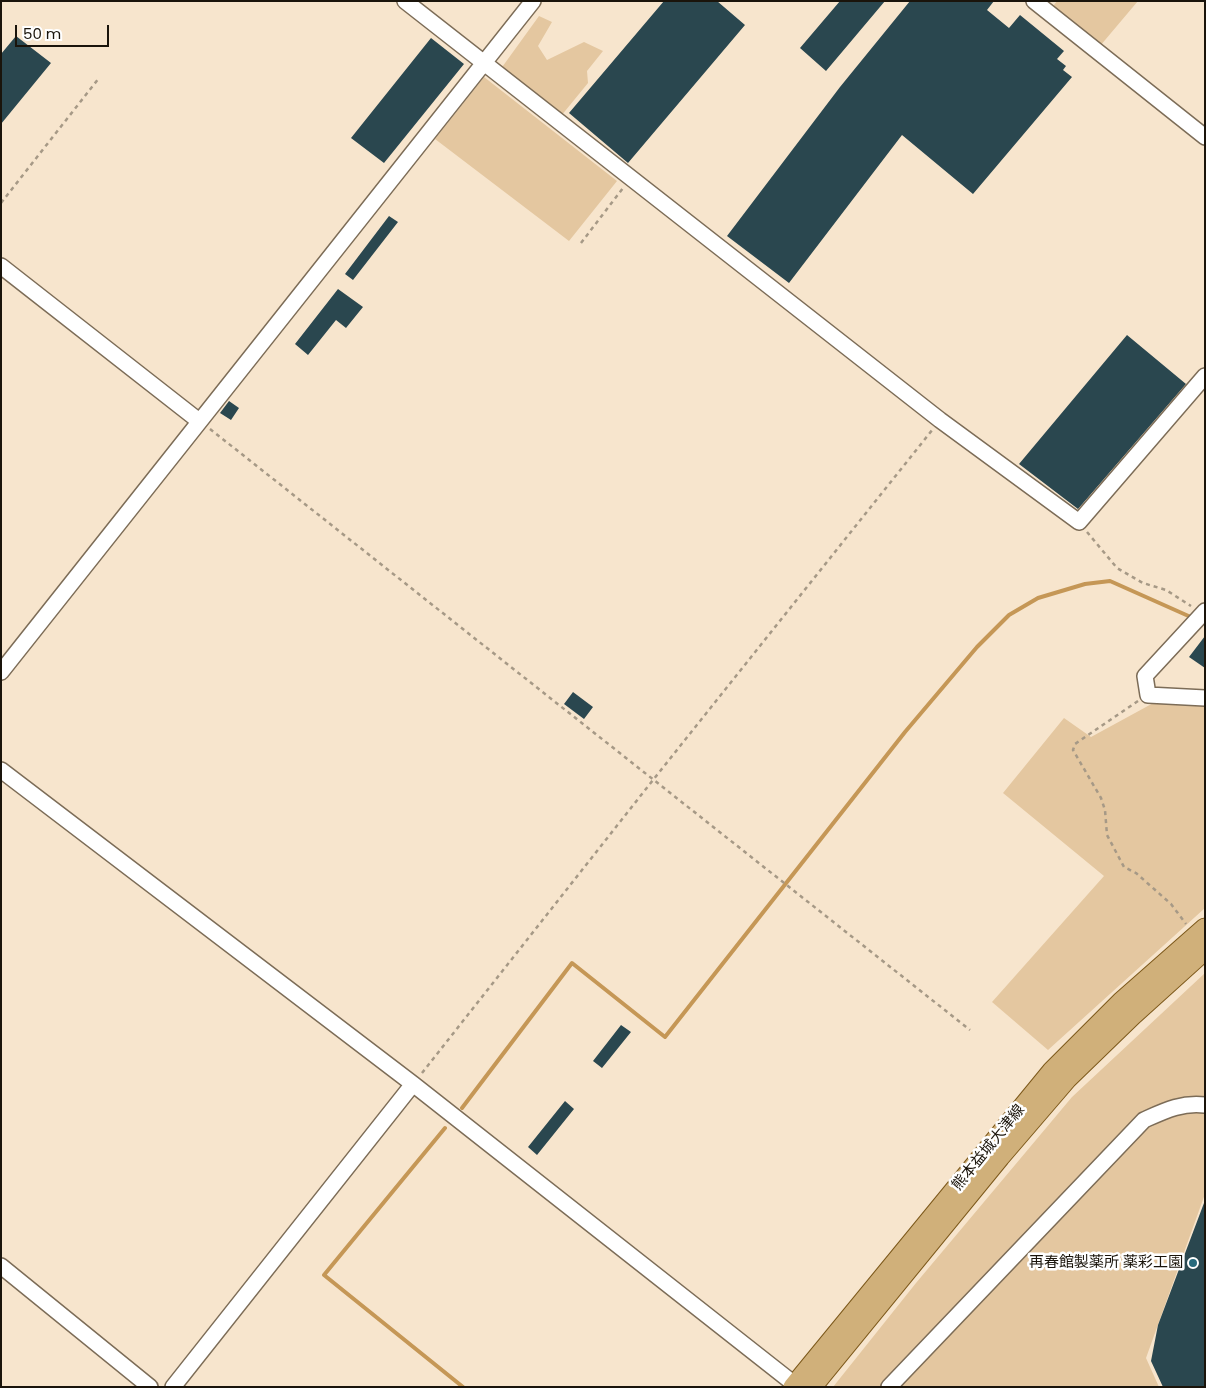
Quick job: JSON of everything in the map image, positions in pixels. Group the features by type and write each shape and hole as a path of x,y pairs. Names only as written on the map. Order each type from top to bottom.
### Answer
{"main road":[{"name":"熊本益城大津線","path":"799,1386 1067,1079 1132,1016 1201,938"}],"street":[{"path":"405,1 940,420 1078,522 1205,376"},
{"path":"1,672 532,1"},
{"path":"1034,1 1205,137"},
{"path":"1,266 199,421"},
{"path":"1200,616 1145,676 1148,695 1205,698"},
{"path":"1,770 413,1084 799,1386"},
{"path":"174,1387 413,1084"},
{"path":"889,1387 1144,1120 1168,1109 1191,1103 1205,1105"},
{"path":"1,1266 150,1387"}],"path":[{"path":"1,203 99,78"},
{"path":"581,243 631,178"},
{"path":"413,1084 940,420"},
{"path":"199,421 970,1030"},
{"path":"1078,522 1117,568 1143,583 1166,590 1200,616"},
{"path":"1148,695 1075,744 1073,750 1101,798 1107,836 1124,867 1136,873 1171,904 1201,938"}],"shaded area":[{"path":"1057,1 1138,1 1100,46 1051,9"},
{"path":"539,16 552,22 538,46 547,60 584,42 603,51 587,71 588,83 561,116 500,70"},
{"path":"484,77 617,181 569,241 435,139"},
{"path":"1157,701 1205,702 1205,908 1048,1050 992,1002 1104,876 1003,793 1064,718 1091,737"},
{"path":"1205,973 1205,1194 1146,1358 1159,1387 833,1387 916,1283 1072,1097"}],"building":[{"path":"664,1 717,1 745,25 628,163 569,113"},
{"path":"840,1 885,1 826,71 800,48"},
{"path":"910,1 994,1 987,10 1009,28 1020,15 1064,51 1057,59 1066,66 1063,70 1072,77 973,194 902,135 789,283 727,236 840,87"},
{"path":"16,36 51,63 1,124 1,54"},
{"path":"431,38 464,64 384,163 351,138"},
{"path":"389,216 398,222 353,280 345,274"},
{"path":"338,289 363,307 346,328 336,320 308,355 295,344"},
{"path":"1127,335 1186,384 1078,509 1019,464"},
{"path":"229,401 239,408 231,420 220,413"},
{"path":"1205,636 1205,668 1189,657"},
{"path":"573,692 593,707 584,719 564,704"},
{"path":"621,1025 631,1032 602,1068 593,1061"},
{"path":"565,1101 574,1109 537,1155 528,1147"},
{"name":"再春館製薬所 薬彩工園","path":"1204,1203 1205,1387 1163,1387 1151,1361 1158,1325"}],"waterway":[{"path":"462,1108 572,963 665,1037 905,732 977,647 1009,615 1038,598 1085,584 1110,581 1193,618"},
{"path":"445,1128 324,1275 463,1387"}],"place":[{"name":"再春館製薬所 薬彩工園","path":"1193,1263"}]}
